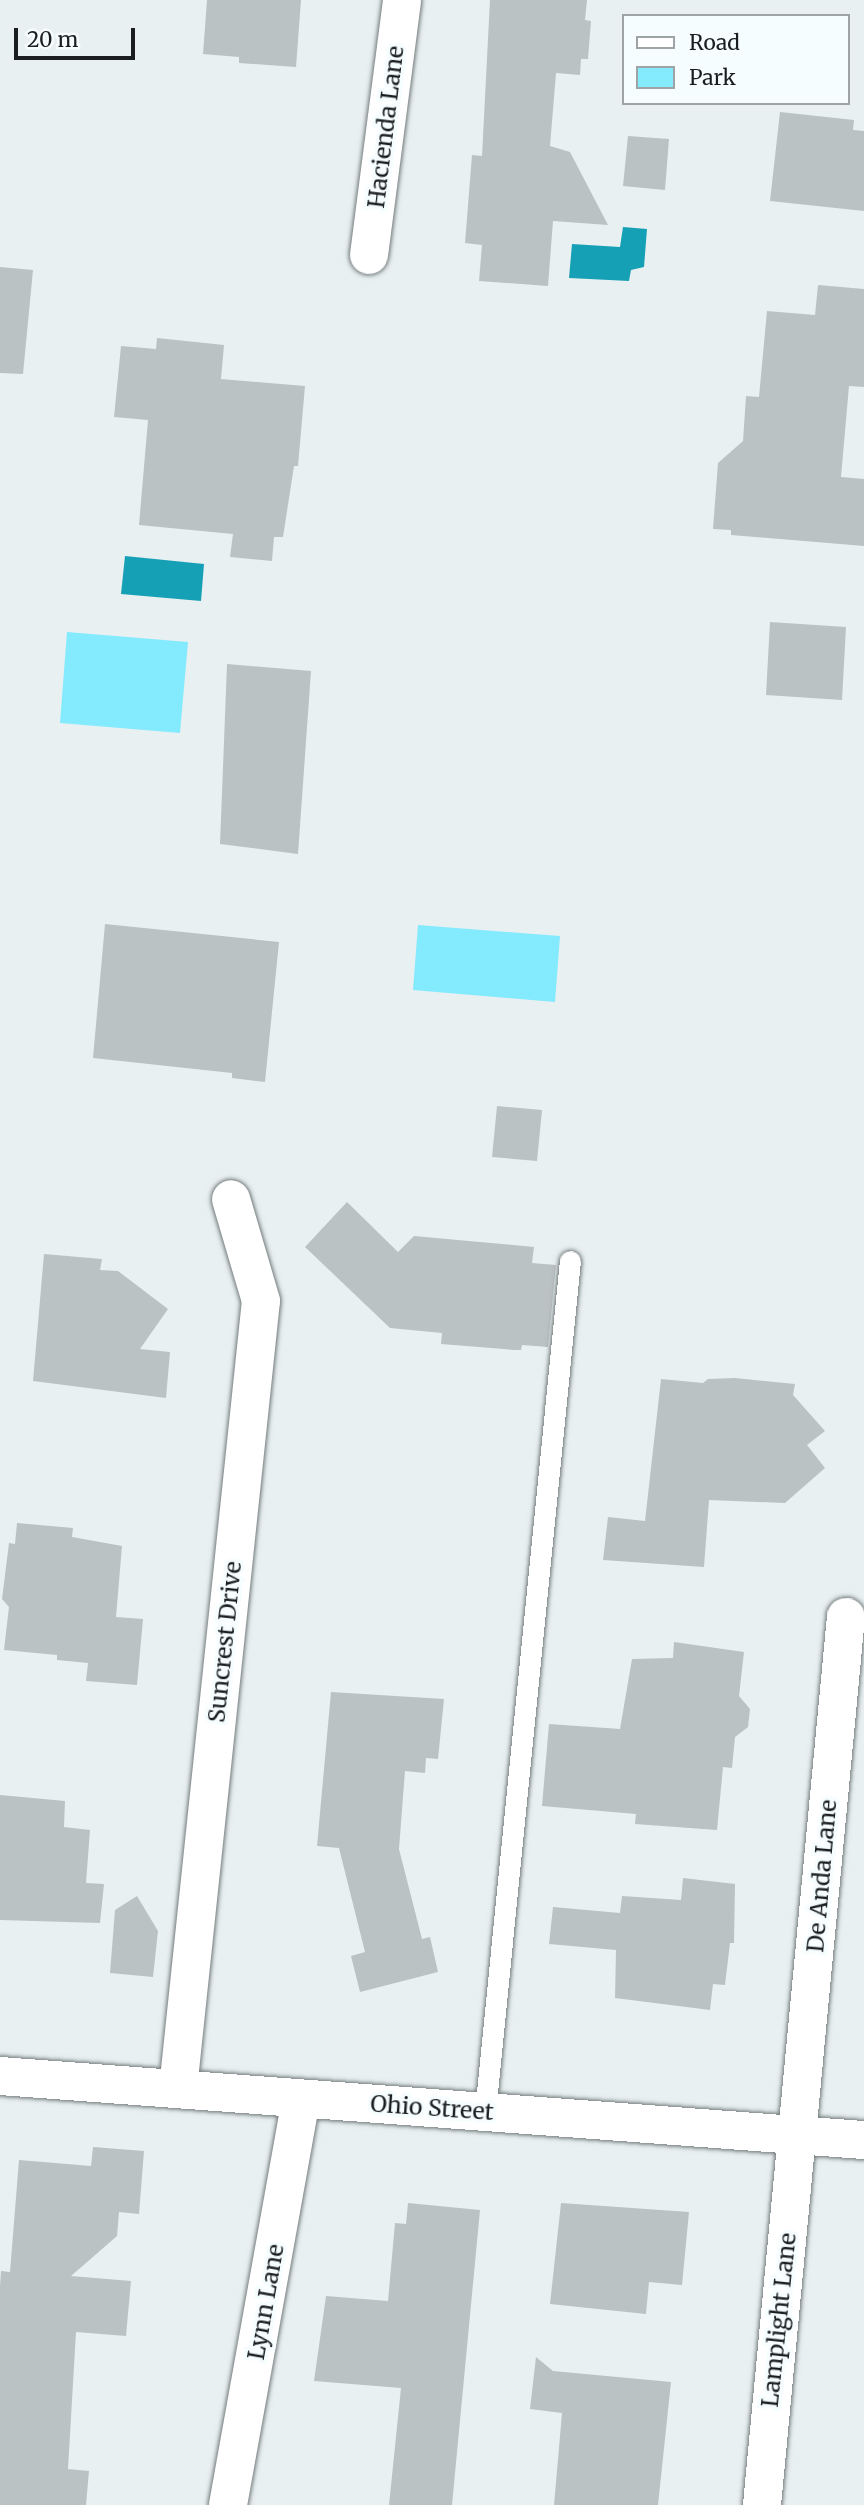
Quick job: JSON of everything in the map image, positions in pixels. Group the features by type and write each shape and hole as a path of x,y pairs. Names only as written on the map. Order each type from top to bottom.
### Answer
{"street":[{"name":"Hacienda Lane","path":"369,255 402,0"},
{"name":"Suncrest Drive","path":"178,2089 261,1301 230,1199"},
{"name":"De Anda Lane","path":"797,2135 846,1618"},
{"name":"Ohio Street","path":"0,2076 864,2140"},
{"name":"Lynn Lane","path":"228,2505 302,2098"},
{"name":"Lamplight Lane","path":"762,2505 797,2135"}],"lane":[{"path":"485,2112 570,1261"}],"green space":[{"path":"67,632 188,642 180,733 60,723"},
{"path":"418,925 560,936 555,1002 413,990"}],"shaded area":[{"path":"623,227 647,229 644,267 631,270 629,281 569,278 572,244 620,247"},
{"path":"125,556 204,564 201,601 121,594"}],"building":[{"path":"207,0 301,0 296,67 239,63 239,57 203,54"},
{"path":"490,0 587,0 585,20 591,21 588,59 581,59 580,75 556,73 550,146 570,152 608,225 553,221 548,286 479,281 482,245 465,243 472,155 482,156"},
{"path":"780,112 854,120 853,130 864,131 864,211 770,201"},
{"path":"628,136 669,139 665,190 623,186"},
{"path":"0,267 33,270 23,374 0,373"},
{"path":"818,285 864,289 864,387 849,386 841,477 864,479 864,546 731,535 731,530 713,529 718,463 743,441 746,396 759,397 767,311 815,315"},
{"path":"157,338 224,345 221,379 305,386 298,466 294,466 283,537 274,537 272,561 230,557 233,534 139,525 148,420 114,417 121,346 156,349"},
{"path":"770,622 846,627 842,700 766,695"},
{"path":"227,664 311,671 298,854 220,844"},
{"path":"105,924 279,942 265,1082 232,1078 232,1073 93,1058"},
{"path":"497,1106 542,1110 537,1161 492,1157"},
{"path":"347,1202 398,1252 414,1236 534,1247 532,1263 556,1265 548,1347 522,1345 521,1350 515,1350 441,1344 442,1333 390,1328 305,1247"},
{"path":"44,1254 102,1259 100,1270 118,1271 168,1309 140,1349 170,1352 166,1398 33,1381"},
{"path":"735,1378 795,1384 793,1395 825,1431 807,1445 825,1468 785,1503 709,1500 704,1567 603,1560 608,1517 645,1521 661,1379 703,1383 708,1379"},
{"path":"17,1523 73,1528 72,1537 122,1546 116,1617 143,1619 137,1685 86,1681 88,1663 57,1660 57,1655 4,1650 9,1607 2,1599 9,1543 15,1544"},
{"path":"674,1642 744,1652 739,1696 750,1709 748,1727 735,1737 732,1768 723,1767 717,1830 635,1824 636,1814 542,1806 549,1724 620,1729 632,1659 673,1658"},
{"path":"331,1692 444,1699 438,1759 426,1758 425,1773 405,1771 399,1849 422,1939 430,1937 438,1972 360,1992 351,1956 365,1952 339,1848 317,1846"},
{"path":"0,1795 65,1801 64,1827 90,1830 86,1883 104,1884 100,1923 0,1920"},
{"path":"683,1878 735,1884 734,1943 730,1943 725,1985 713,1984 710,2010 615,1998 616,1950 549,1944 553,1907 620,1913 622,1896 681,1900"},
{"path":"137,1896 158,1931 153,1977 110,1973 115,1910"},
{"path":"93,2147 144,2151 139,2214 119,2212 117,2236 71,2276 131,2281 126,2336 76,2332 68,2469 89,2471 86,2505 0,2505 0,2287 1,2271 10,2272 19,2160 91,2166"},
{"path":"408,2203 480,2210 452,2505 389,2505 401,2388 314,2381 326,2296 388,2301 395,2223 406,2224"},
{"path":"561,2203 689,2212 682,2285 649,2282 646,2314 550,2304"},
{"path":"536,2357 553,2371 671,2382 658,2505 554,2505 562,2413 530,2409"}]}
